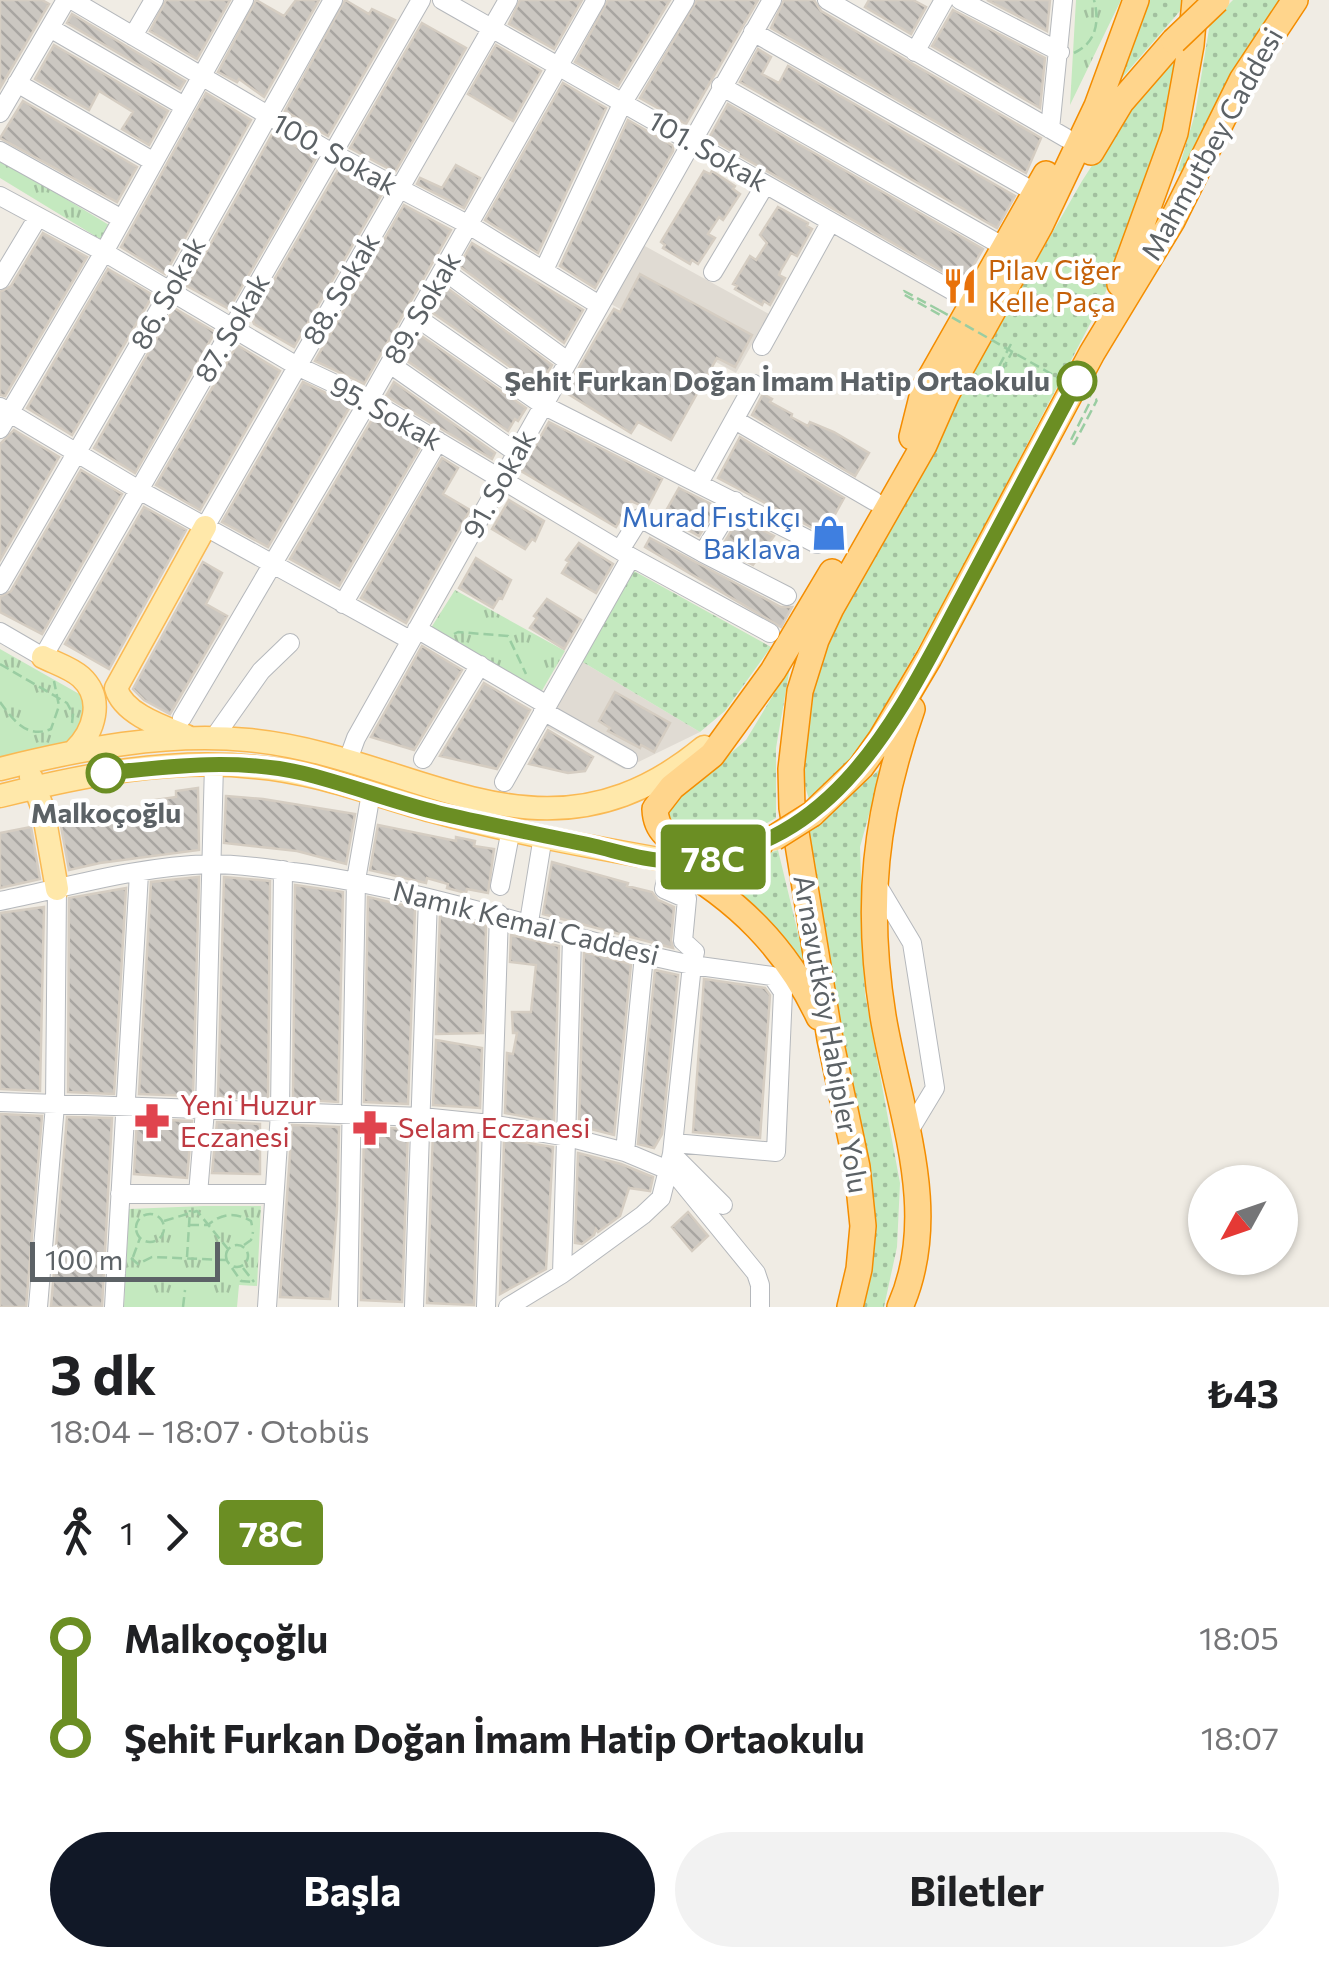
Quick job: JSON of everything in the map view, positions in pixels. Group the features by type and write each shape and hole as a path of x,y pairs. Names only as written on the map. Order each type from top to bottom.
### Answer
{"highway":[{"path":"1092,353 1175,133 1195,0"},
{"path":"1040,226 1122,102 1174,40 1217,0"},
{"name":"Mahmutbey Caddesi","path":"929,658 1092,353 1172,221 1242,80 1296,0"},
{"path":"912,437 924,389 1036,193 1058,133 1131,12"},
{"path":"768,840 695,846 666,836 655,809 660,799 712,755 741,716 780,659 912,437 946,395 1040,226 1097,106 1131,12"},
{"name":"Arnavutköy Habipler Yolu","path":"850,1307 859,1270 863,1226 857,1167 830,1039 792,808 795,721 816,640 924,445 946,395"},
{"path":"871,538 874,501"},
{"path":"670,861 718,856 768,840 812,814 861,767 929,658"},
{"name":"Arnavutköy Habipler Yolu","path":"900,1307 909,1288 920,1217 909,1132 883,1016 873,878 886,794 929,658"},
{"path":"670,861 713,887 759,926 792,969 830,1039"}],"main road":[{"path":"205,527 116,688 122,702 147,718 348,760 493,804 519,808 564,806 630,792 664,776 741,716"},
{"path":"8,768 92,729 93,696 82,678 44,657"},
{"path":"72,739 195,731"},
{"path":"0,796 102,774 214,764 300,773 543,836 620,861 670,861"},
{"path":"8,768 27,772 37,786 57,890"}],"street":[{"path":"133,36 154,0"},
{"path":"244,0 104,252 3,416 77,452 343,604 441,643 480,664 628,759"},
{"name":"86. Sokak","path":"0,585 333,0"},
{"name":"87. Sokak","path":"44,657 422,0"},
{"name":"101. Sokak","path":"442,0 974,303"},
{"name":"88. Sokak","path":"205,527 508,0"},
{"name":"89. Sokak","path":"195,731 272,565 596,0"},
{"path":"544,270 622,102 685,0"},
{"name":"91. Sokak","path":"348,760 356,738 566,360 772,0"},
{"path":"827,0 852,6 915,52 1058,133 1063,0"},
{"path":"915,52 944,0"},
{"path":"960,0 1060,52"},
{"path":"0,113 63,1"},
{"name":"100. Sokak","path":"63,1 133,36 334,154 468,225 599,305"},
{"path":"50,28 184,106"},
{"path":"753,32 1036,193"},
{"path":"17,83 154,162"},
{"path":"722,86 1006,248"},
{"path":"0,151 122,219"},
{"path":"713,272 765,185"},
{"name":"95. Sokak","path":"0,196 104,252 297,366 369,400 625,553 770,633"},
{"path":"0,280 38,217"},
{"path":"762,346 830,223"},
{"path":"443,270 566,360"},
{"path":"416,317 543,406 817,544"},
{"path":"390,364 517,453"},
{"path":"700,483 754,384"},
{"path":"735,420 874,501"},
{"path":"343,604 438,441"},
{"path":"703,553 736,500"},
{"path":"504,782 640,518 786,596"},
{"path":"0,632 44,657"},
{"path":"195,731 290,643"},
{"path":"423,759 480,664"},
{"path":"198,1194 205,1110 214,764"},
{"path":"348,1307 356,880 371,793"},
{"path":"500,886 511,829"},
{"path":"529,922 543,836"},
{"path":"0,1102 422,1117 568,1137 625,1152 671,1156 776,1152 784,992 772,976 692,965 695,952 683,942 687,899 664,889 670,861"},
{"name":"Namık Kemal Caddesi","path":"0,901 139,873 213,864 283,870 356,880 529,922 572,938 692,965 671,1156 661,1198 643,1216 562,1274 508,1307"},
{"path":"267,1307 280,1112 283,870"},
{"path":"114,1307 139,873"},
{"path":"873,878 912,943 935,1088 909,1132"},
{"path":"38,1307 55,1104 57,890"},
{"path":"414,1307 428,898"},
{"path":"486,1307 499,914"},
{"path":"562,1274 572,938"},
{"path":"625,1152 644,955"},
{"path":"671,1156 723,1205"},
{"path":"671,1156 680,1181 756,1273 760,1307"},
{"path":"120,1194 273,1194"}],"path":[{"path":"1060,52 1074,54 1093,38 1097,24 1094,0"},
{"path":"941,316 902,294 904,291 1097,400 1074,444 1070,442 1090,405"},
{"path":"1012,344 984,394 988,396 1012,352"},
{"path":"441,643 458,632 508,636 542,705"},
{"path":"0,702 17,723 38,734 51,729 55,724 57,696 44,657"},
{"path":"0,664 57,696 72,709 72,739"},
{"path":"162,1221 197,1211 228,1249"},
{"path":"154,1214 162,1221 163,1233 157,1240 148,1242 140,1238 136,1230 141,1217 154,1214"},
{"path":"187,1258 189,1225 208,1226 219,1216 232,1214 251,1222 252,1240 228,1249 226,1260"},
{"path":"140,1238 133,1258 138,1264 152,1257 226,1260 241,1281 255,1283 242,1266"},
{"path":"242,1246 248,1258 242,1266"},
{"path":"231,1266 242,1266"},
{"path":"183,1307 185,1290"}],"shaded area":[{"name":"Şehit Furkan Doğan İmam Hatip Ortaokulu","path":"643,245 769,314 736,373 611,304"},
{"path":"581,661 700,732 624,769 545,726"}],"green space":[{"path":"1076,0 1121,0 1070,105"},
{"path":"1149,0 1181,0 1180,11 1115,86"},
{"path":"1233,0 1281,0 1230,80 1182,172 1178,171 1195,114 1210,23"},
{"path":"1179,52 1178,80 1139,214 1100,305 944,603 864,742 836,777 809,799 801,760 805,705 817,665 841,611 1082,181 1117,127"},
{"path":"0,159 109,225 100,239 0,178"},
{"path":"634,571 771,647 725,711 700,732 581,661"},
{"path":"455,590 565,651 540,694 429,631"},
{"path":"0,649 81,695 86,715 76,740 0,763"},
{"path":"790,667 776,748 776,818 723,840 697,838 669,826 667,808 746,740"},
{"path":"882,767 860,847 865,994 900,1183 897,1247 884,1307 858,1307 837,1027 807,834"},
{"path":"778,850 809,979 710,873"},
{"path":"261,1206 257,1286 239,1285 237,1307 124,1307 129,1209"}],"building":[{"path":"0,0 42,0 49,4 0,88"},
{"path":"166,0 230,0 197,59 150,31"},
{"path":"256,0 284,16 296,0 319,0 264,97 239,79 237,82 218,72"},
{"path":"345,0 369,14 372,9 395,20 328,136 285,111"},
{"path":"520,0 582,0 554,49 509,24"},
{"path":"608,0 670,0 618,86 575,62"},
{"path":"697,0 758,0 686,124 640,98"},
{"path":"784,0 814,0 821,11 1041,138 1026,173 771,28"},
{"path":"869,0 913,0 926,7 911,34 865,7"},
{"path":"987,0 1050,0 1047,31"},
{"path":"953,10 1045,58 1040,108 932,46"},
{"path":"72,14 185,81 180,89 67,23"},
{"path":"422,23 466,48 395,172 350,148"},
{"path":"54,45 168,111 149,145 122,129 133,112 99,91 89,110 35,79"},
{"path":"496,45 541,71 513,121 468,94"},
{"path":"758,49 771,57 762,74 779,83 788,66 1015,196 997,228 740,82"},
{"path":"563,83 606,108 538,253 485,220"},
{"path":"206,93 251,120 165,274 121,247"},
{"path":"23,101 137,167 117,202 0,138"},
{"path":"728,104 983,249 963,283 709,138"},
{"path":"628,120 673,146 673,151 595,288 560,266"},
{"path":"273,133 316,158 229,309 187,286"},
{"path":"456,165 480,178 464,208 417,184 420,178 442,188"},
{"path":"338,170 382,194 294,347 254,324 252,318"},
{"path":"704,171 712,171 735,186 733,189 740,194 708,234 715,238 698,264 692,260 690,264 663,248 661,242"},
{"path":"404,205 451,230 364,384 315,361"},
{"path":"778,207 812,229 797,256 791,253 781,270 779,275 785,278 770,305 764,301 762,305 733,284 750,256 756,260 767,243 760,235"},
{"path":"43,233 87,257 5,396 0,395 0,292 11,286"},
{"path":"472,243 583,310 564,343 459,266"},
{"path":"108,269 153,295 72,435 27,408"},
{"path":"640,274 752,335 735,367 717,358 671,440 638,422 631,433 565,392 614,309 620,312"},
{"path":"447,288 552,365 539,387 433,313"},
{"path":"174,308 215,332 135,473 94,448"},
{"path":"420,335 526,408 518,421 515,419 508,431 406,360"},
{"path":"237,345 280,371 200,510 156,485"},
{"path":"303,382 351,405 268,547 222,522"},
{"path":"394,382 495,453 492,459 386,396"},
{"path":"763,394 791,417 834,432 869,453 855,476 752,415"},
{"path":"373,418 421,446 339,586 290,559"},
{"path":"549,422 662,479 647,508 631,501 616,527 521,471"},
{"path":"14,430 59,457 0,560 0,444"},
{"path":"740,437 844,498 824,534 718,478"},
{"path":"442,458 458,468 443,494 470,510 406,623 361,598"},
{"path":"81,470 122,494 42,634 0,612 0,597 11,591"},
{"path":"679,488 717,507 699,536 663,516"},
{"path":"509,500 544,521 535,541 532,539 525,549 492,529"},
{"path":"144,507 186,530 109,669 65,644"},
{"path":"739,518 774,536 753,565 721,548"},
{"path":"650,538 781,607 792,607 781,627 645,547"},
{"path":"579,543 613,564 596,593 562,573"},
{"path":"476,558 511,580 493,608 459,588"},
{"path":"203,562 222,573 206,604 227,616 170,714 133,689"},
{"path":"547,599 581,620 564,649 530,628"},
{"path":"422,646 462,670 414,750 371,737"},
{"path":"484,683 530,710 497,769 440,756"},
{"path":"615,692 670,723 654,752 608,731 610,728 599,721"},
{"path":"548,730 593,757 585,771 568,773 529,764"},
{"path":"198,788 199,850 69,870 61,826 136,815 136,810 156,807 155,800 176,797 176,791"},
{"path":"226,796 355,814 346,864 297,851 224,843"},
{"path":"378,825 456,841 456,837 475,841 474,846 494,849 488,893 467,889 466,893 427,878 426,883 370,870"},
{"path":"31,827 40,879 0,888 0,833"},
{"path":"552,862 628,883 627,886 652,892 658,900 674,907 673,948 543,914"},
{"path":"199,877 193,1096 139,1094 151,882"},
{"path":"224,877 270,881 268,1099 218,1097"},
{"path":"295,885 343,892 338,1102 293,1099"},
{"path":"126,888 114,1094 68,1092 69,898"},
{"path":"368,897 415,908 408,1104 364,1102"},
{"path":"44,907 40,1091 0,1089 0,913"},
{"path":"440,914 486,926 483,1033 436,1034"},
{"path":"511,935 559,946 554,1122 505,1113 507,1053 513,1054 517,1033 513,1033 512,1012 531,1012 536,965 510,962"},
{"path":"584,952 631,964 614,1135 579,1126"},
{"path":"655,970 678,975 662,1134 654,1148 638,1144"},
{"path":"704,979 765,988 770,995 760,1138 693,1132"},
{"path":"436,1040 482,1048 480,1108 433,1105"},
{"path":"0,1114 42,1116 26,1307 0,1307"},
{"path":"67,1117 112,1118 102,1307 51,1307"},
{"path":"137,1119 192,1121 187,1178 134,1174"},
{"path":"217,1122 260,1124 260,1174 212,1173"},
{"path":"292,1125 339,1127 330,1299 280,1297"},
{"path":"364,1127 408,1129 402,1302 361,1300"},
{"path":"433,1131 478,1135 474,1305 427,1303"},
{"path":"504,1139 553,1147 546,1269 500,1294"},
{"path":"578,1153 653,1177 650,1191 629,1188 620,1216 598,1232 596,1229 582,1244 575,1243"},
{"path":"688,1212 708,1236 692,1251 672,1227"}],"bus line":[{"name":"78C","path":"106,773 189,764 255,766 300,773 436,812 670,861 739,852 774,838 835,795 881,739 929,658 1077,381"}],"place":[{"name":"Pilav Ciğer Kelle Paça","path":"960,286"},
{"name":"Şehit Furkan Doğan İmam Hatip Ortaokulu","path":"1077,381"},
{"name":"Murad Fıstıkçı Baklava","path":"829,533"},
{"name":"Malkoçoğlu","path":"106,773"},
{"name":"Yeni Huzur Eczanesi","path":"152,1121"},
{"name":"Selam Eczanesi","path":"370,1128"}]}
